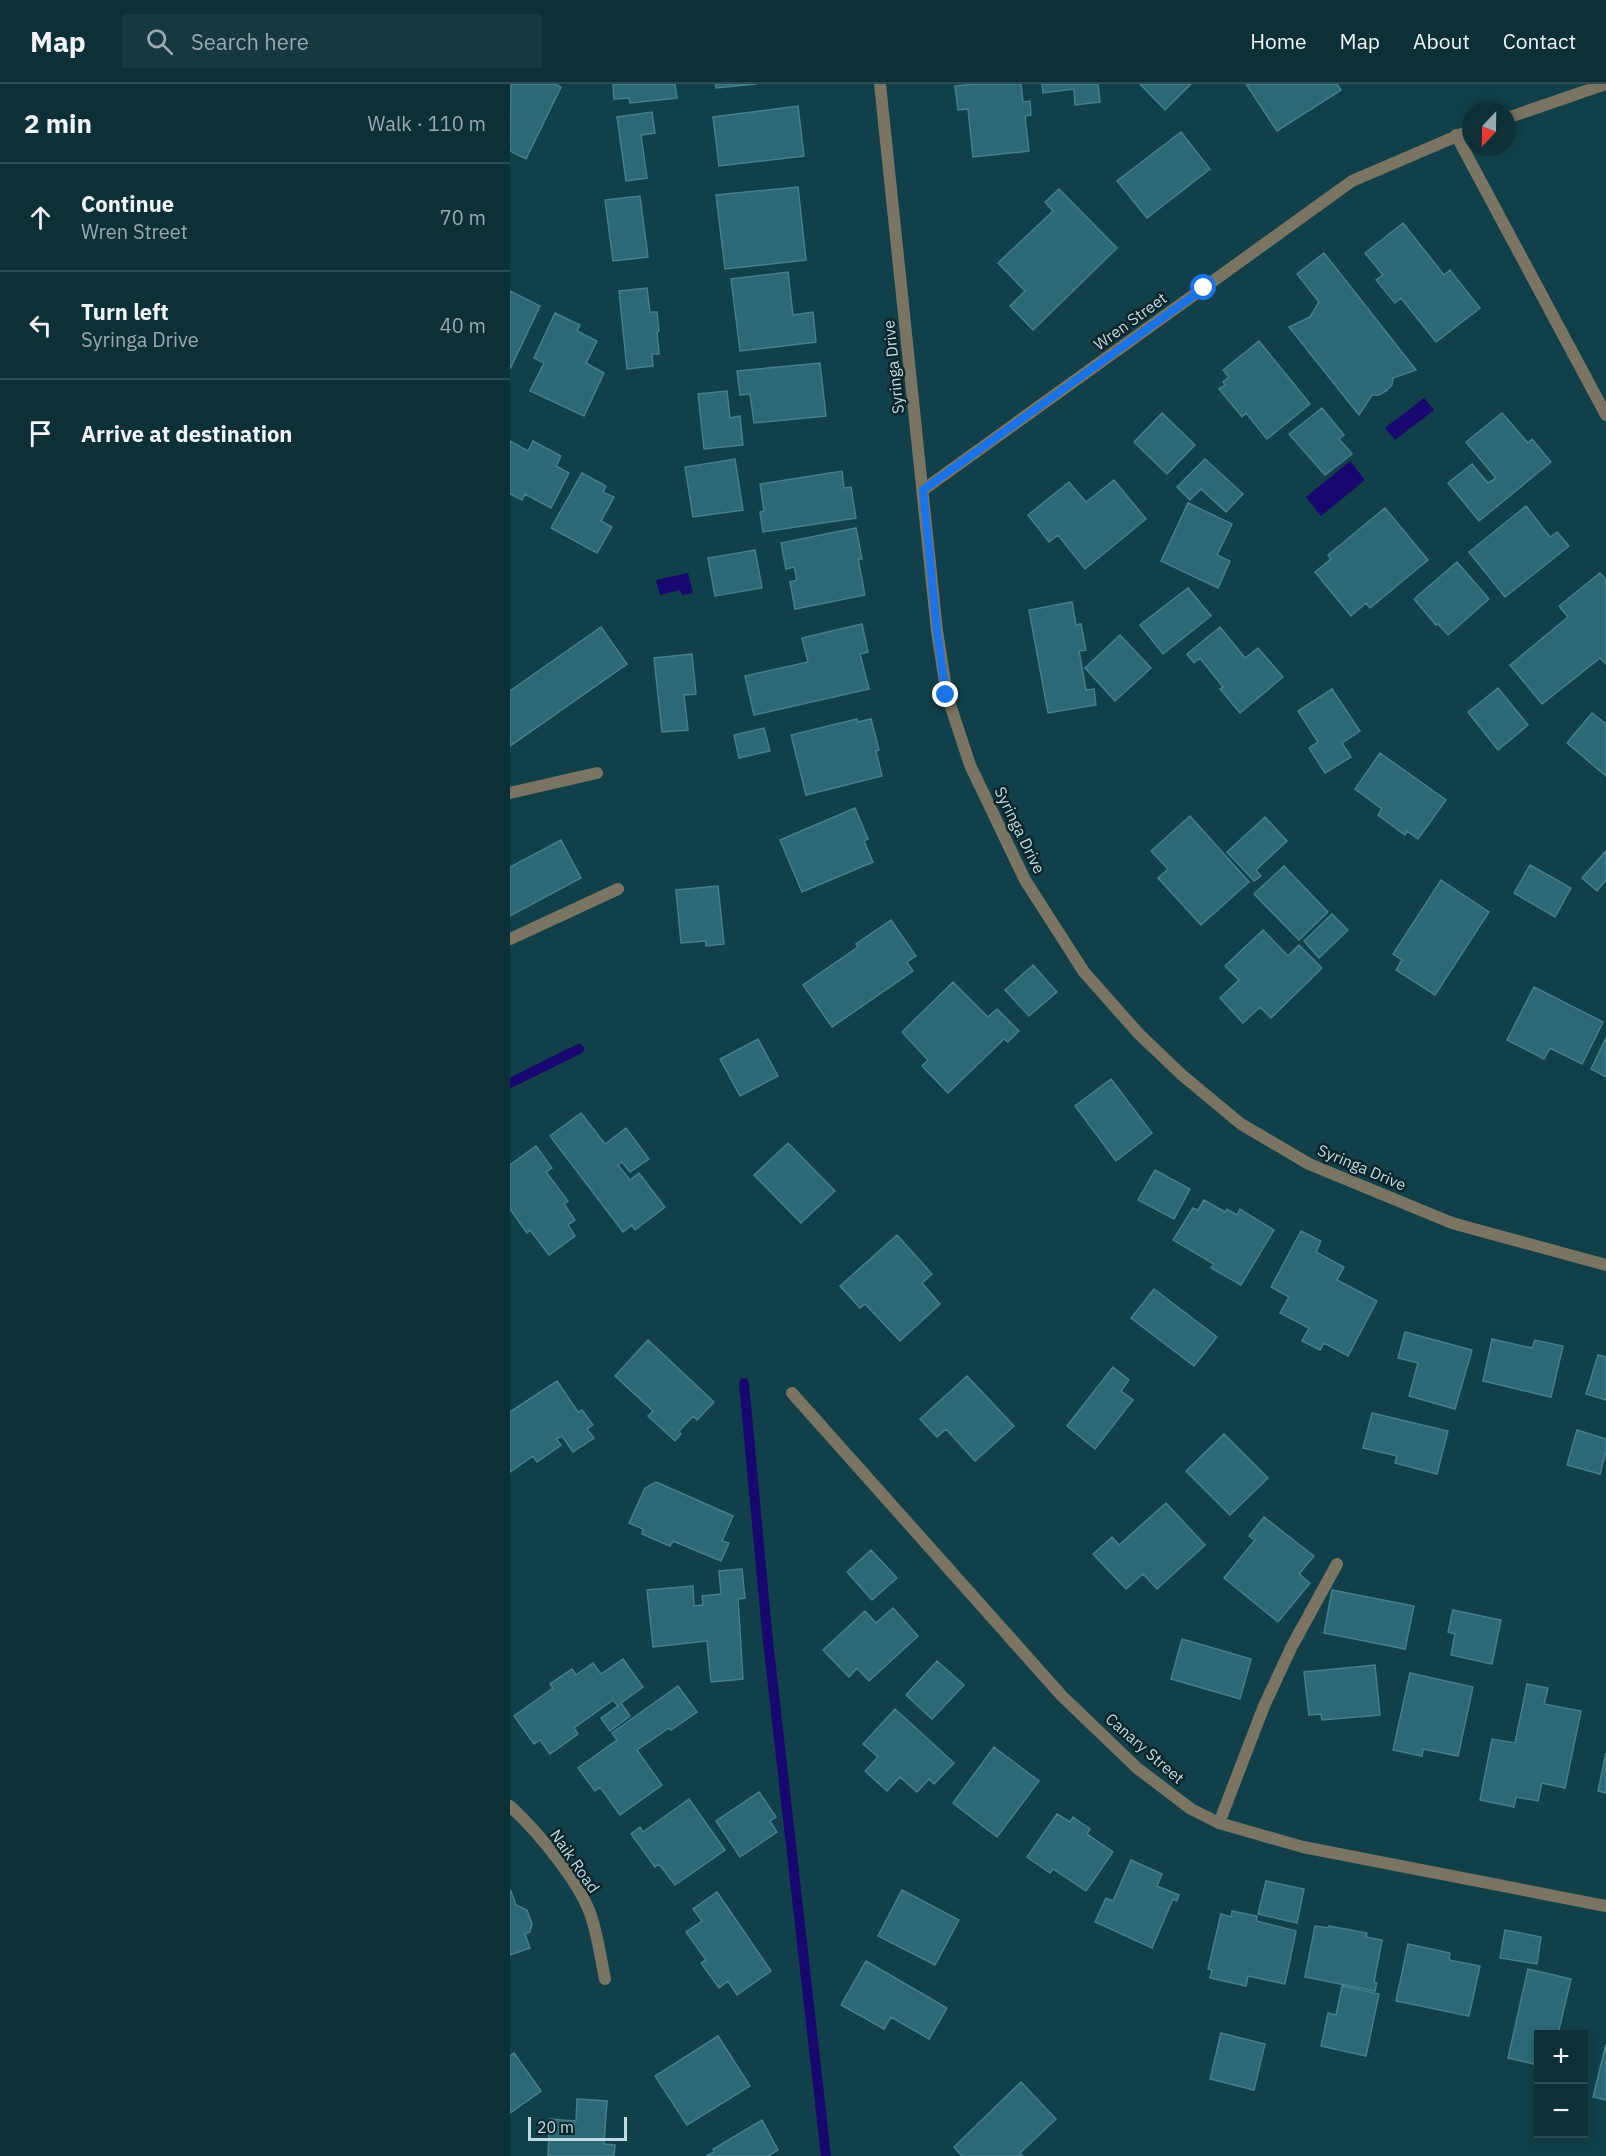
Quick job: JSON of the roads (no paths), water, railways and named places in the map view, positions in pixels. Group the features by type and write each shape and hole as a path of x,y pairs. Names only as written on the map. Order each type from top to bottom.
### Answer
{"street":[{"name":"Syringa Drive","path":"880,84 937,631 946,695 970,765 1025,880 1084,972 1139,1034 1182,1075 1241,1124 1309,1164 1452,1223 1606,1265"},
{"path":"1516,115 1606,84"},
{"name":"Wren Street","path":"923,490 1352,181 1462,133"},
{"path":"1456,135 1606,416"},
{"path":"510,793 597,773"},
{"path":"510,939 618,889"},
{"name":"Canary Street","path":"792,1393 1062,1696 1137,1768 1191,1809 1220,1823 1304,1847 1606,1906"},
{"path":"1220,1823 1264,1706 1292,1646 1338,1564"},
{"name":"Naik Road","path":"510,1806 558,1860 580,1892 592,1917 605,1978"}],"waterway":[{"path":"510,1083 579,1049"},
{"path":"744,1383 767,1632 826,2156"}]}
